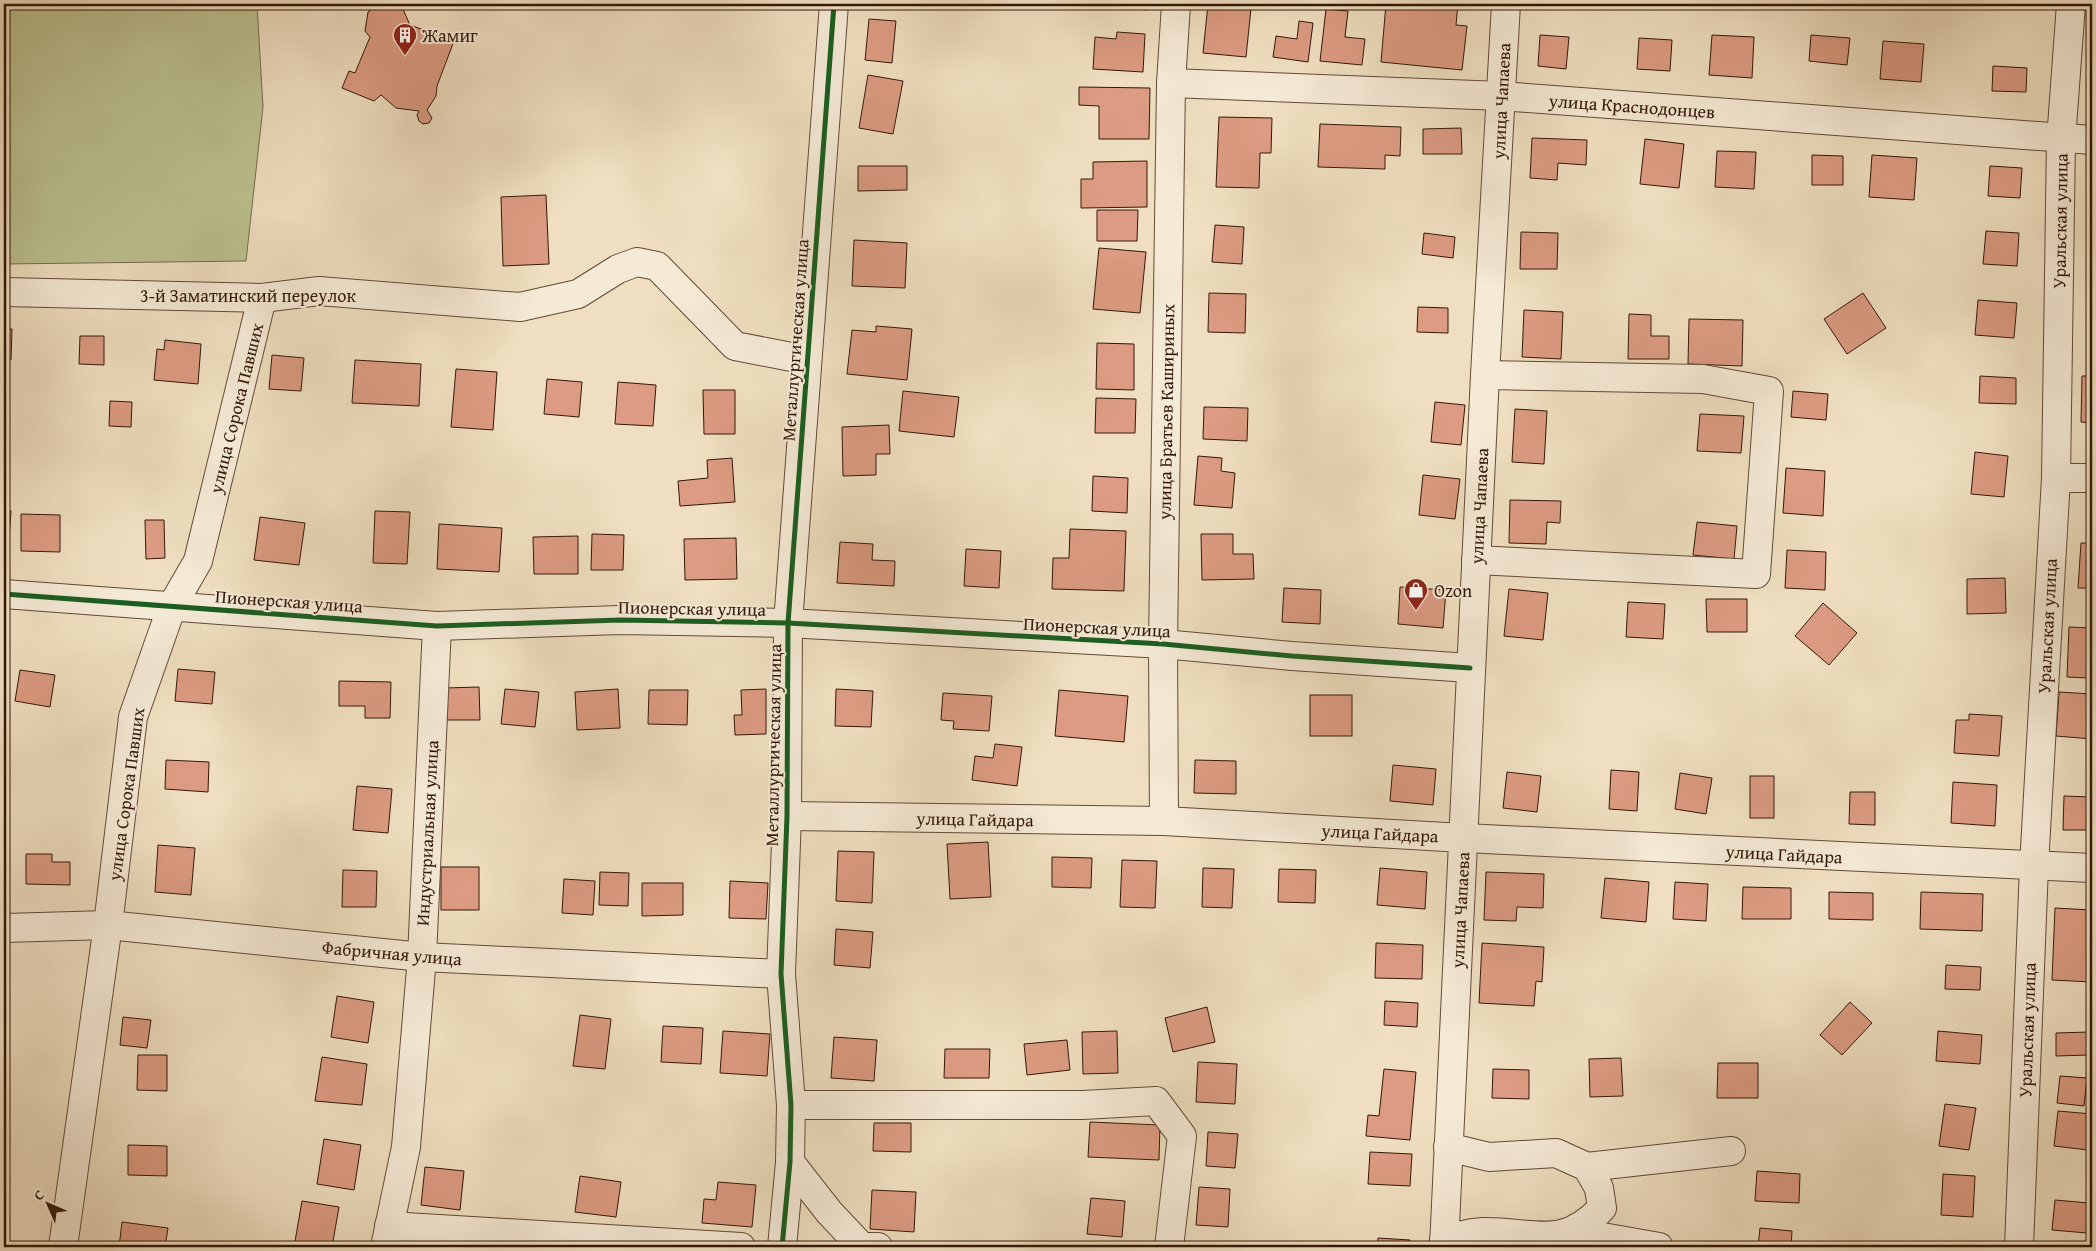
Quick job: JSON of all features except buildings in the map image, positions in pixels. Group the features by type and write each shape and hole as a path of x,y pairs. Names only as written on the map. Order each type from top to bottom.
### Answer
{"street":[{"name":"Металлургическая улица","path":"782,1247 790,1162 791,1104 781,974 787,816 788,623 834,4"},
{"name":"улица Братьев Кашириных","path":"1164,821 1163,644 1171,83 1176,4"},
{"name":"улица Чапаева","path":"1444,1244 1464,838 1470,668 1506,4"},
{"name":"Уральская улица","path":"2019,1247 2034,866 2056,478 2061,140 2071,4"},
{"name":"улица Краснодонцев","path":"1171,83 1501,96 2061,140 2092,140"},
{"name":"3-й Заматинский переулок","path":"4,292 262,298 319,291 520,307 578,294 618,269 637,262 657,266 735,346 807,360"},
{"name":"улица Сорока Павших","path":"64,1247 108,925 133,717 172,606 198,561 262,298"},
{"path":"1476,560 1756,574 1769,391 1703,380 1485,375"},
{"path":"2056,478 2092,478"},
{"name":"Пионерская улица","path":"4,594 437,626 620,620 788,623 1163,644 1292,656 1470,668"},
{"name":"Индустриальная улица","path":"387,1237 406,1147 422,957 437,626"},
{"name":"улица Гайдара","path":"787,816 1164,821 1464,838 2092,868"},
{"name":"Фабричная улица","path":"4,928 108,925 422,957 781,974"},
{"path":"791,1104 1083,1105 1156,1101 1182,1136 1169,1247"},
{"path":"1448,1147 1489,1157 1556,1153 1587,1167 1731,1151"},
{"path":"790,1162 829,1212 862,1247 878,1247"},
{"path":"1574,1232 1591,1220 1602,1208 1599,1188 1587,1167"},
{"path":"1444,1244 1481,1232 1552,1236 1574,1232 1659,1247"},
{"path":"387,1237 740,1247"}],"green space":[{"path":"4,4 257,4 263,107 246,261 4,264"}],"cycle path":[{"path":"782,1247 790,1162 791,1105 781,974 787,816 788,623 834,4"},
{"path":"4,594 437,626 620,620 788,623 1163,644 1292,656 1470,668"}],"place":[{"name":"Жамиг","path":"405,56"},
{"name":"Ozon","path":"1416,611"}]}
